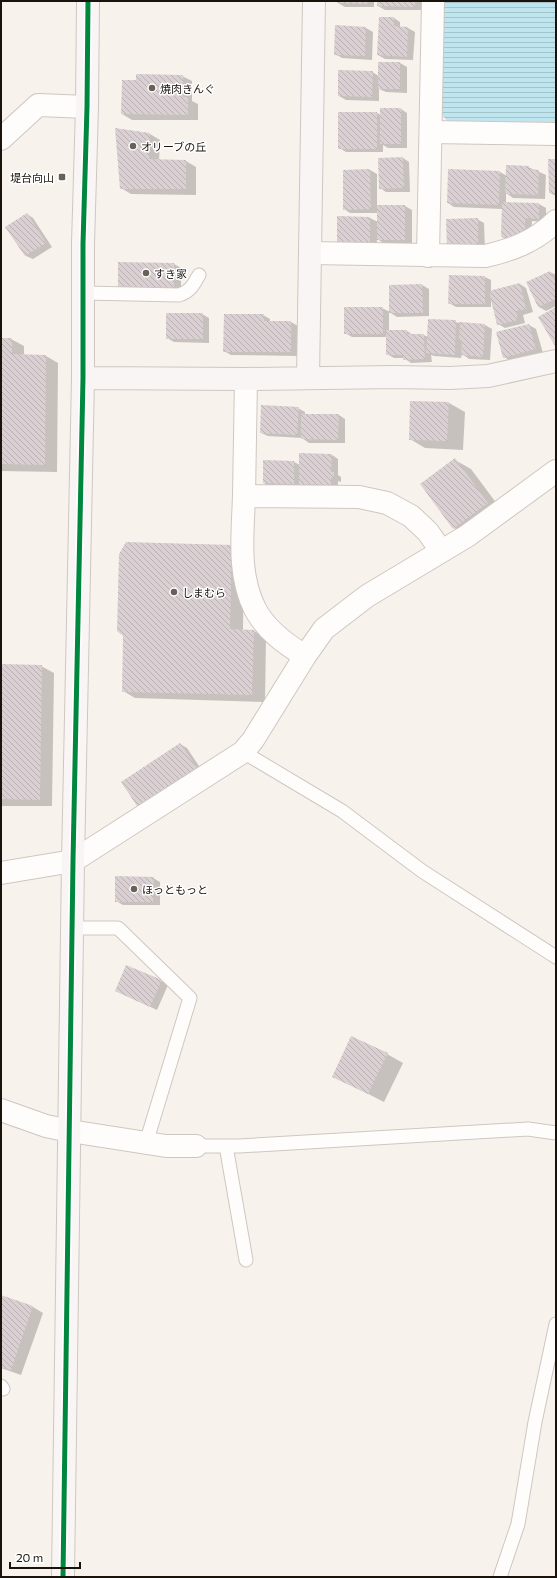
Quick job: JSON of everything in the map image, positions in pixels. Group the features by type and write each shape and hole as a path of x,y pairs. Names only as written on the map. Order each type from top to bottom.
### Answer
{"street":[{"path":"63,1577 73,861 83,378 88,1"},
{"path":"308,378 314,1"},
{"path":"428,256 433,1"},
{"path":"1,139 38,105 87,107"},
{"path":"431,132 556,134"},
{"path":"311,253 485,256 510,250 529,241 556,221"},
{"path":"83,378 450,378 488,376 556,361"},
{"path":"246,379 242,557 246,587 255,609 269,629 284,643 305,656"},
{"path":"1,873 73,861 243,752 253,740 305,656 324,629 367,596 467,536 556,471"},
{"path":"244,496 359,497 387,503 411,516 428,532 441,551"},
{"path":"1,1110 46,1126 70,1132 166,1146 196,1146"}],"lane":[{"path":"83,293 179,295 186,293 192,288 199,275"},
{"path":"243,752 342,811 422,871 556,957"},
{"path":"72,928 118,928 190,998 146,1143"},
{"path":"196,1146 226,1146 528,1128 556,1134"},
{"path":"226,1146 246,1260"},
{"path":"500,1577 518,1524 536,1422 556,1324"}],"water":[{"path":"443,1 556,1 556,124 449,123 442,115"}],"building":[{"path":"337,1 368,1 367,4 337,3"},
{"path":"377,1 415,1 415,7 377,6"},
{"path":"379,17 394,17 394,26 408,27 407,57 377,55"},
{"path":"335,25 366,27 365,56 334,55"},
{"path":"378,62 400,62 400,89 378,89"},
{"path":"338,70 373,71 372,97 338,96"},
{"name":"焼肉きんぐ","path":"136,74 183,75 183,97 188,97 188,115 121,114 122,80 136,80"},
{"path":"380,108 401,108 401,144 380,144"},
{"path":"338,112 377,112 377,149 338,149"},
{"name":"オリーブの丘","path":"115,128 150,133 149,159 186,160 186,189 120,189"},
{"path":"403,157 404,188 379,189 378,158"},
{"path":"548,159 556,159 556,193 549,193"},
{"path":"506,165 529,166 529,169 539,170 538,195 505,194"},
{"path":"370,169 371,209 343,210 343,170"},
{"path":"448,169 500,171 499,205 447,203"},
{"path":"502,202 539,203 539,219 525,218 525,238 501,237"},
{"path":"377,205 405,205 405,240 377,240"},
{"path":"27,213 46,243 25,256 5,227"},
{"path":"337,216 370,217 370,254 337,254"},
{"path":"478,218 478,248 447,249 446,219"},
{"name":"すき家","path":"118,262 174,263 174,289 118,288"},
{"path":"550,271 554,280 556,279 556,299 538,307 526,282"},
{"path":"449,275 485,276 485,304 448,304"},
{"path":"520,283 526,309 516,311 518,320 497,325 489,291"},
{"path":"422,284 423,313 389,313 389,285"},
{"path":"344,307 383,307 383,334 344,334"},
{"path":"556,307 556,345 555,346 538,317"},
{"path":"166,313 203,313 203,339 166,339"},
{"path":"224,314 264,314 264,321 291,321 291,352 223,352"},
{"path":"428,319 456,320 455,355 426,353"},
{"path":"460,322 485,324 483,357 461,355 462,340 459,340"},
{"path":"529,324 536,349 503,358 496,332"},
{"path":"386,330 407,330 407,334 424,334 425,359 403,360 403,355 386,355"},
{"path":"1,338 12,338 12,354 46,355 45,465 1,464"},
{"path":"410,401 449,402 447,441 409,440"},
{"path":"261,405 299,407 297,435 260,433"},
{"path":"301,414 339,414 338,440 301,439"},
{"path":"299,453 332,454 331,472 334,472 334,478 331,478 331,485 299,484"},
{"path":"455,458 488,503 453,529 420,484"},
{"path":"263,460 294,461 294,484 263,483"},
{"name":"しまむら","path":"126,542 232,545 230,629 254,630 252,695 122,692 123,636 117,631 119,554"},
{"path":"1,664 42,665 40,800 1,799"},
{"path":"180,743 197,768 137,806 121,782"},
{"name":"ほっともっと","path":"115,876 154,877 153,902 115,902"},
{"path":"126,965 162,980 150,1007 115,991"},
{"path":"351,1036 388,1053 368,1094 332,1077"},
{"path":"1,1295 33,1306 11,1370 1,1367"}],"cycle path":[{"path":"63,1577 73,861 83,378 83,244 88,1"}],"place":[{"name":"焼肉きんぐ","path":"152,88"},
{"name":"オリーブの丘","path":"133,146"},
{"name":"堤台向山","path":"62,177"},
{"name":"すき家","path":"146,273"},
{"name":"しまむら","path":"174,592"},
{"name":"ほっともっと","path":"134,889"}]}
